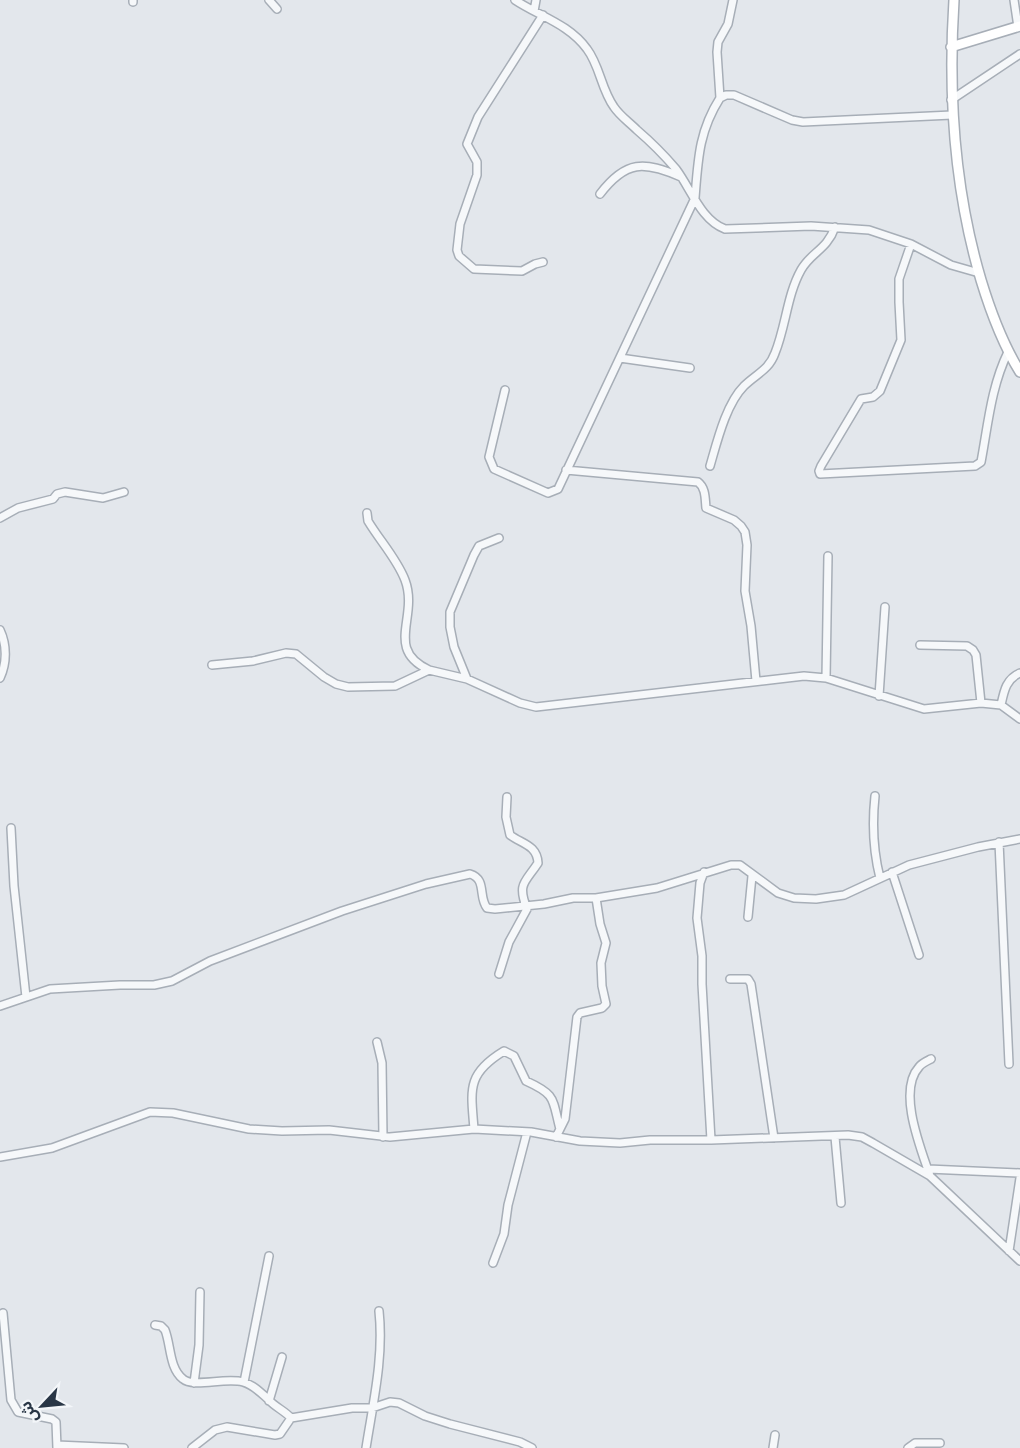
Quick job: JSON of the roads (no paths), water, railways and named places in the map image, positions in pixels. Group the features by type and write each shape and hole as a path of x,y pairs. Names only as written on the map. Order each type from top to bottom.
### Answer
{"street":[{"path":"269,0 277,9"},
{"path":"515,0 576,37 594,61 604,90 615,109 660,151 681,177 709,219 725,229 835,227 869,230 911,244 938,260 979,273"},
{"path":"534,11 536,0"},
{"path":"506,390 489,457 494,469 548,493 558,489 695,198 699,148 703,132 720,98 718,42 728,24 733,0"},
{"path":"954,0 951,100 963,205 979,273 1000,336 1020,372"},
{"path":"951,47 1019,26 1014,0"},
{"path":"543,15 478,117 468,138 467,144 477,162 477,176 460,224 457,250 459,256 474,269 522,271 543,262"},
{"path":"951,100 1020,54"},
{"path":"720,98 734,95 792,120 803,122 952,115"},
{"path":"600,194 620,172 630,167 643,165 662,169 681,177"},
{"path":"710,466 722,429 736,397 744,386 767,369 775,354 795,282 802,267 826,245 835,227"},
{"path":"911,244 899,279 901,340 880,391 873,397 861,399 821,466 820,474 975,466 981,462 990,405 1000,368 1008,352"},
{"path":"620,358 690,369"},
{"path":"566,470 698,482 704,491 706,508 734,520 741,526 745,532 747,545 745,591 756,681"},
{"path":"0,518 18,508 53,499 57,494 65,492 103,498 124,492"},
{"path":"367,513 368,521 397,565 405,582 409,610 405,634 410,657 416,664 429,670 467,679 520,703 536,707 804,676 826,678 924,709 981,703 1001,705 1020,719"},
{"path":"467,679 454,647 450,612 479,546 499,538"},
{"path":"826,678 828,556"},
{"path":"879,696 885,607"},
{"path":"0,630 5,652 4,668 0,678"},
{"path":"920,645 968,646 974,650 981,703"},
{"path":"212,665 253,662 286,653 296,654 305,659 324,677 336,684 348,687 395,686 429,670"},
{"path":"1001,705 1009,680 1020,673"},
{"path":"875,795 872,822 874,857 880,878"},
{"path":"499,974 509,942 525,916 521,887 538,863 538,857 526,843 510,835 506,817 507,797"},
{"path":"11,828 14,886 26,997"},
{"path":"0,1006 50,989 154,985 172,981 210,962 342,911 426,884 470,874 477,876 481,882 484,904 487,908 525,906 573,898 596,898 657,888 731,865 740,866 778,893 794,898 816,899 844,896 909,865 999,842 1020,839"},
{"path":"999,842 1009,1064"},
{"path":"704,872 699,883 697,918 702,956 711,1140"},
{"path":"892,872 919,955"},
{"path":"748,917 752,876"},
{"path":"556,1137 566,1112 577,1017 580,1013 602,1008 606,1004 601,963 606,943 596,898"},
{"path":"730,979 744,978 751,984 774,1138"},
{"path":"377,1042 382,1063 383,1137"},
{"path":"474,1129 472,1104 474,1078 493,1059 504,1052 514,1056 526,1081 540,1086 553,1099 561,1129"},
{"path":"929,1173 912,1115 910,1095 914,1074 920,1065 931,1059"},
{"path":"0,1157 52,1148 150,1112 173,1113 249,1129 330,1130 383,1137 474,1129 527,1132 580,1141 620,1143 650,1140 848,1135 862,1137 929,1173 1020,1261"},
{"path":"493,1263 504,1234 508,1205 527,1132"},
{"path":"835,1137 841,1203"},
{"path":"929,1173 1020,1173"},
{"path":"1009,1251 1020,1178"},
{"path":"244,1382 269,1256"},
{"path":"194,1383 199,1345 200,1292"},
{"path":"366,1448 381,1352 382,1335 379,1311"},
{"path":"3,1313 11,1400 18,1412 52,1419 56,1422 57,1447 124,1448"},
{"path":"155,1325 165,1330 177,1371 183,1380 194,1383 226,1379 244,1382 265,1394 269,1401 291,1418"},
{"path":"269,1401 282,1357"},
{"path":"192,1448 219,1428 226,1427 274,1436 280,1434 291,1418 352,1408 372,1408 390,1402 399,1403 425,1416 520,1442 532,1448"},
{"path":"773,1448 775,1435"},
{"path":"908,1448 915,1443 940,1443"}]}
